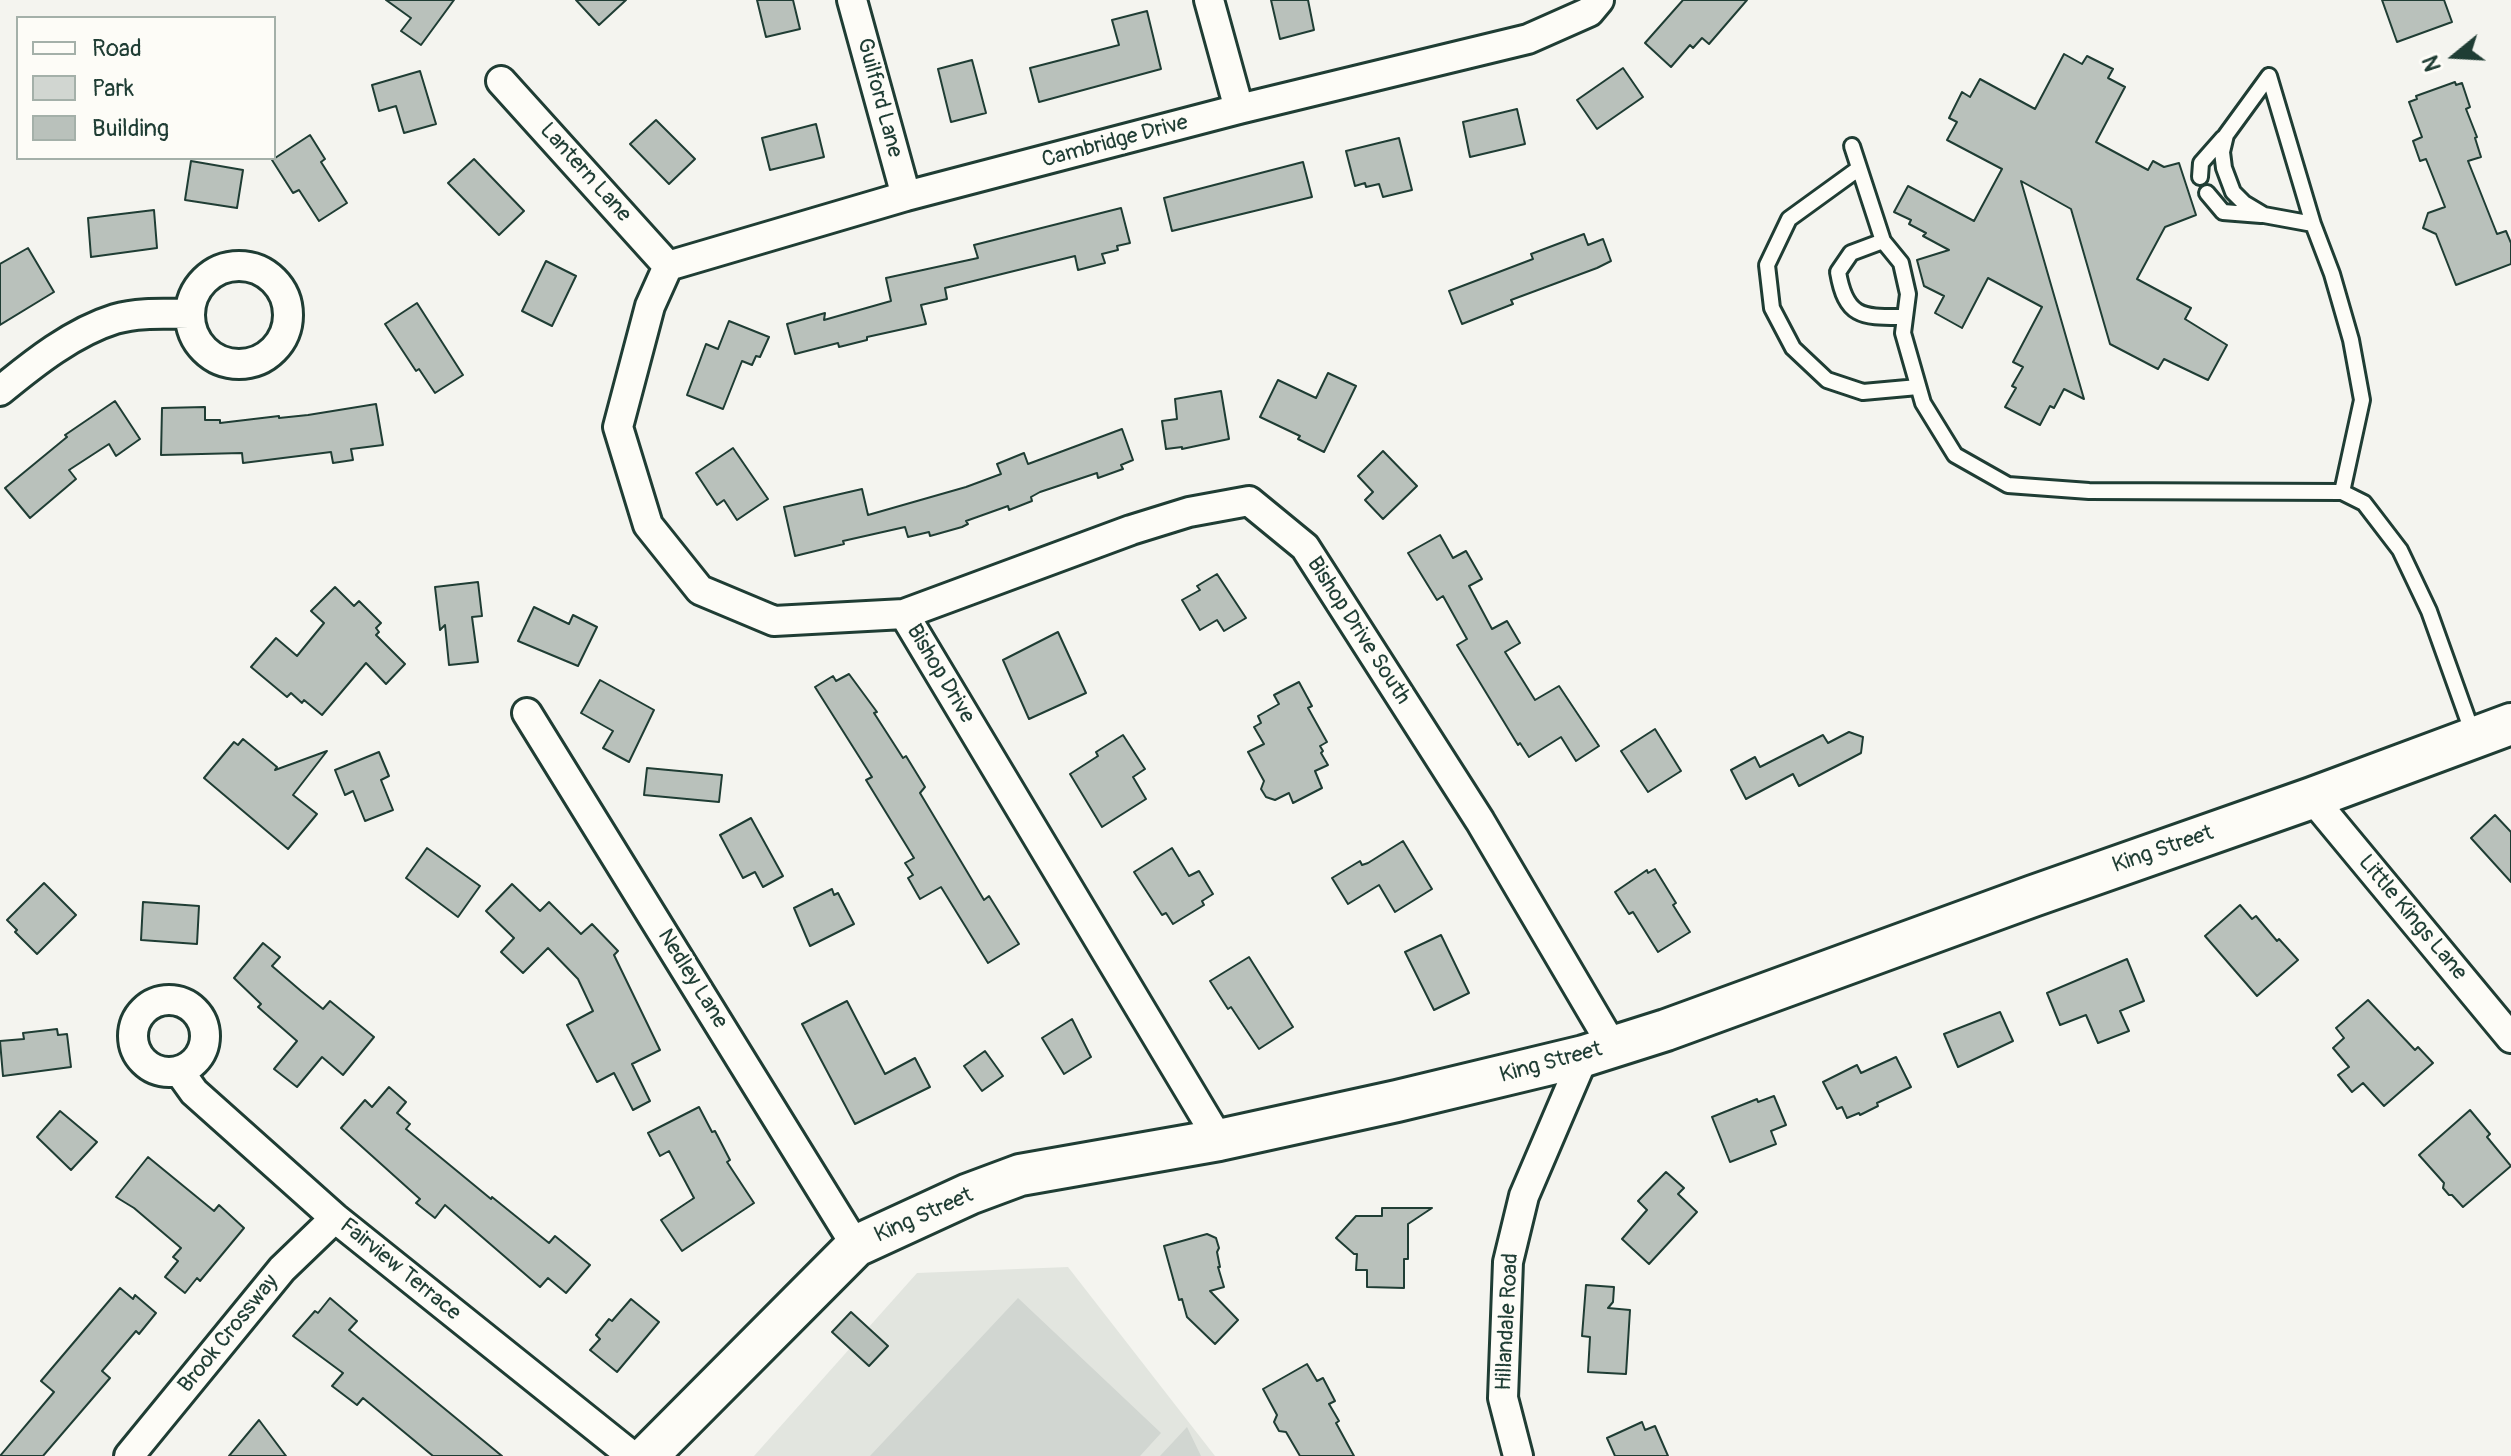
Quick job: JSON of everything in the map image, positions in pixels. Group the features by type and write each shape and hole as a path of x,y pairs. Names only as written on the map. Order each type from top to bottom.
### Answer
{"main road":[{"name":"King Street","path":"647,1456 856,1246 969,1194 1020,1175 1219,1140 1397,1101 1598,1051 1666,1030 2511,724"}],"street":[{"name":"Guilford Lane","path":"852,0 906,196"},
{"path":"1209,0 1239,109"},
{"name":"Cambridge Drive","path":"668,266 906,196 1239,109 1528,39 1589,12 1599,0"},
{"name":"Lantern Lane","path":"501,81 668,266"},
{"name":"Bishop Drive","path":"668,266 650,306 618,427 648,525 700,590 774,621 904,614 1219,1140"},
{"path":"0,391 57,348 115,319 152,314 189,314"},
{"name":"Bishop Drive South","path":"904,614 1131,530 1189,512 1249,501 1305,547 1480,821 1598,1051"},
{"name":"Nedley Lane","path":"527,713 856,1246"},
{"name":"Little Kings Lane","path":"2312,798 2511,1038"},
{"name":"Hillandale Road","path":"1518,1456 1503,1398 1508,1262 1524,1196 1598,1051"},
{"name":"Fairview Terrace","path":"179,1071 194,1092 335,1218 632,1456"},
{"name":"Brook Crossway","path":"129,1456 282,1269 335,1218"}],"lane":[{"path":"2200,177 2201,163 2226,135 2269,76 2351,340 2362,400 2342,492"},
{"path":"2226,135 2223,160 2233,192 2264,215"},
{"path":"1852,146 1883,241 1901,263 1908,294 1903,333 1923,403 1955,455 2008,485 2089,491 2342,492 2364,503 2400,550 2429,611 2474,739"},
{"path":"1858,169 1789,219 1767,265 1772,308 1793,348 1827,380 1863,392 1918,387"},
{"path":"2207,193 2223,212 2264,215 2313,224"},
{"path":"1883,241 1851,253 1838,272 1842,292 1850,308 1871,317 1905,317"}],"shaded area":[{"path":"1068,1267 1215,1456 754,1456 917,1273"}],"green space":[{"path":"1018,1298 1161,1433 1140,1456 870,1456"},
{"path":"1187,1427 1201,1456 1160,1456"}],"building":[{"path":"386,0 454,0 421,45 401,31 411,18"},
{"path":"576,0 626,0 599,25"},
{"path":"757,0 793,0 800,29 766,37"},
{"path":"1271,0 1308,0 1314,30 1280,39"},
{"path":"1683,0 1747,0 1709,44 1702,38 1693,48 1690,45 1671,67 1645,43"},
{"path":"2382,0 2444,0 2452,22 2397,42"},
{"path":"1147,11 1161,69 1039,102 1030,68 1119,45 1112,20"},
{"path":"2064,54 2082,64 2087,56 2113,69 2108,78 2125,87 2096,142 2148,170 2153,161 2164,167 2179,163 2196,215 2165,227 2137,279 2191,308 2185,319 2227,345 2208,380 2164,359 2158,369 2110,344 2071,209 2021,181 2084,399 2064,389 2040,425 2005,407 2023,367 2013,362 2042,307 1988,278 1962,328 1935,313 1944,296 1924,286 1917,260 1949,250 1923,236 1926,233 1909,224 1911,220 1894,212 1908,186 1974,221 2002,169 1947,140 1957,122 1949,118 1962,92 1970,97 1980,79 2035,109"},
{"path":"972,60 986,113 951,122 938,69"},
{"path":"1623,68 1643,97 1597,129 1577,100"},
{"path":"420,71 436,124 404,133 396,106 379,111 372,85"},
{"path":"2455,82 2456,85 2462,83 2470,107 2466,109 2481,157 2468,161 2497,234 2506,231 2511,243 2511,264 2456,285 2436,234 2423,228 2428,213 2445,207 2426,159 2420,161 2413,141 2422,137 2409,102 2417,99 2416,96"},
{"path":"1517,109 1525,144 1470,157 1463,122"},
{"path":"656,120 695,159 669,184 630,144"},
{"path":"816,124 824,157 770,170 762,138"},
{"path":"310,135 325,159 321,162 347,203 319,221 299,190 293,193 272,160"},
{"path":"1399,138 1412,190 1383,197 1379,184 1355,186 1346,151"},
{"path":"474,159 524,211 499,235 448,183"},
{"path":"191,161 243,170 237,208 185,200"},
{"path":"1303,162 1312,197 1172,231 1164,198"},
{"path":"1121,208 1130,243 1102,254 1105,263 1078,270 1075,256 945,288 947,299 921,305 926,324 867,337 867,340 839,347 838,343 795,354 787,324 825,313 824,320 891,301 886,278 978,258 974,245"},
{"path":"154,210 157,248 91,257 88,218"},
{"path":"1584,234 1588,245 1603,239 1611,261 1511,300 1513,304 1462,324 1449,291 1533,259 1531,254"},
{"path":"28,248 54,292 0,325 0,264"},
{"path":"546,261 576,276 552,326 522,311"},
{"path":"417,303 463,375 435,393 419,369 416,371 385,324"},
{"path":"729,321 769,337 760,357 756,356 752,365 742,361 723,409 687,395 706,344 718,349"},
{"path":"1328,373 1356,386 1324,452 1298,439 1300,436 1260,417 1278,380 1316,398"},
{"path":"1221,391 1229,439 1182,449 1166,449 1162,421 1177,419 1175,399"},
{"path":"115,401 140,439 116,456 109,444 69,470 76,479 30,518 5,488 67,437 65,435"},
{"path":"376,404 383,445 351,449 353,460 333,463 331,452 243,463 242,453 161,455 162,408 205,407 205,420 220,420 220,423 308,415"},
{"path":"1122,429 1133,460 1121,465 1123,469 1098,478 1097,473 1040,492 1031,497 1032,501 1009,510 1008,506 966,521 968,524 962,527 930,536 929,532 908,537 905,527 795,556 784,507 862,489 868,515 1001,474 997,464 1024,453 1028,464"},
{"path":"733,448 768,499 737,520 724,500 717,505 696,473"},
{"path":"1383,451 1417,486 1383,519 1365,500 1373,492 1358,476"},
{"path":"1440,535 1453,558 1466,551 1482,579 1469,586 1492,629 1507,621 1520,643 1505,652 1535,700 1559,686 1599,746 1576,761 1561,737 1529,757 1520,743 1518,745 1457,645 1467,639 1443,596 1437,600 1408,553"},
{"path":"1217,574 1246,618 1224,631 1217,620 1200,630 1182,600 1200,590 1197,586"},
{"path":"478,582 482,616 472,617 478,662 449,665 445,625 440,630 435,587"},
{"path":"335,587 354,606 359,601 381,623 376,628 379,632 376,635 405,664 386,684 366,663 322,715 291,693 287,697 251,667 276,638 297,656 324,623 311,611"},
{"path":"534,607 569,624 573,615 597,627 578,666 518,641"},
{"path":"1058,632 1086,693 1029,719 1003,660"},
{"path":"849,674 925,787 920,793 984,900 989,896 1019,944 988,963 941,887 920,899 908,878 913,875 905,863 914,858 866,780 872,777 815,687 833,676 836,681"},
{"path":"600,680 654,710 629,762 603,748 613,731 581,713"},
{"path":"1299,682 1312,706 1308,708 1327,742 1320,746 1328,765 1315,771 1322,788 1293,803 1289,793 1275,800 1266,797 1261,789 1264,781 1248,752 1264,744 1254,727 1261,723 1258,716 1279,704 1274,695"},
{"path":"1655,729 1681,771 1648,792 1621,751"},
{"path":"1849,732 1863,737 1861,753 1799,786 1793,774 1746,799 1731,770 1755,757 1760,767 1823,735 1828,743"},
{"path":"1123,735 1145,769 1133,777 1146,799 1102,827 1070,774"},
{"path":"243,739 277,767 275,770 327,751 293,795 317,814 288,849 204,778 234,742 238,745"},
{"path":"379,752 389,776 381,780 393,810 365,821 353,791 345,795 335,770"},
{"path":"647,768 722,775 719,802 644,795"},
{"path":"2495,815 2511,832 2511,882 2471,838"},
{"path":"751,818 783,876 763,887 755,872 743,878 720,835"},
{"path":"1403,841 1432,889 1395,912 1379,885 1348,904 1332,878 1360,861 1362,865 1368,863"},
{"path":"427,848 480,886 458,917 406,878"},
{"path":"1172,848 1189,876 1199,871 1213,894 1202,901 1204,905 1173,924 1166,913 1162,915 1134,872"},
{"path":"1655,869 1690,932 1658,952 1633,912 1629,914 1615,892 1647,870 1648,873"},
{"path":"44,883 76,915 37,954 7,920"},
{"path":"512,884 540,911 549,902 581,934 592,924 618,951 614,955 660,1050 632,1064 650,1101 633,1110 614,1073 597,1082 567,1025 593,1011 578,979 548,948 523,973 501,952 514,938 486,911"},
{"path":"832,889 834,895 838,893 854,924 810,946 794,908"},
{"path":"143,902 199,906 197,944 141,940"},
{"path":"2240,905 2252,919 2256,916 2298,960 2257,996 2205,936"},
{"path":"1441,935 1469,993 1434,1010 1405,952"},
{"path":"263,943 280,957 272,966 301,991 323,1009 330,1001 374,1037 343,1075 322,1057 297,1087 274,1069 297,1041 258,1007 261,1004 234,978"},
{"path":"1249,957 1293,1027 1259,1049 1210,981"},
{"path":"2127,959 2144,1001 2120,1011 2129,1031 2098,1043 2086,1015 2060,1025 2047,993"},
{"path":"2368,1000 2415,1050 2418,1047 2433,1063 2384,1106 2363,1083 2352,1092 2338,1075 2349,1067 2333,1048 2344,1038 2336,1028"},
{"path":"847,1001 885,1074 915,1058 930,1087 855,1124 802,1024"},
{"path":"2000,1012 2013,1041 1958,1067 1944,1034"},
{"path":"1072,1019 1091,1057 1064,1074 1042,1038"},
{"path":"57,1029 58,1035 67,1034 71,1067 3,1076 0,1041 24,1039 23,1033"},
{"path":"985,1051 1003,1076 982,1091 964,1066"},
{"path":"1896,1057 1911,1087 1860,1115 1847,1118 1842,1107 1837,1109 1823,1082 1857,1065 1861,1073"},
{"path":"389,1087 406,1102 397,1113 410,1124 406,1129 549,1243 555,1236 590,1265 566,1293 548,1278 540,1287 445,1205 435,1218 416,1203 420,1199 341,1128 365,1100 372,1107"},
{"path":"1774,1096 1786,1125 1771,1131 1776,1144 1730,1162 1712,1117 1757,1099 1758,1102"},
{"path":"699,1107 730,1160 727,1162 754,1203 682,1251 661,1220 694,1198 669,1151 660,1156 648,1133"},
{"path":"2470,1110 2511,1166 2463,1207 2443,1188 2444,1183 2419,1155"},
{"path":"60,1111 97,1142 71,1170 37,1137"},
{"path":"148,1157 214,1211 219,1205 244,1228 200,1281 197,1278 185,1293 165,1277 178,1261 173,1257 181,1248 134,1208 116,1197"},
{"path":"1666,1172 1684,1188 1678,1194 1697,1212 1649,1264 1622,1239 1647,1210 1638,1201"},
{"path":"1382,1208 1432,1208 1408,1224 1404,1288 1367,1287 1367,1270 1356,1270 1357,1254 1336,1238 1356,1216 1382,1216"},
{"path":"1207,1234 1216,1238 1218,1267 1224,1287 1210,1291 1238,1320 1215,1344 1187,1317 1164,1246"},
{"path":"1586,1285 1614,1287 1613,1302 1608,1308 1630,1310 1626,1374 1588,1372 1590,1337 1582,1336"},
{"path":"120,1288 133,1299 135,1295 156,1313 102,1371 110,1378 43,1456 0,1456 54,1392 41,1381"},
{"path":"330,1298 357,1321 349,1330 502,1456 433,1456 363,1398 357,1405 332,1386 343,1373 293,1336"},
{"path":"631,1299 659,1322 617,1372 590,1350 600,1339 596,1335"},
{"path":"851,1312 888,1346 869,1366 832,1332"},
{"path":"1307,1364 1317,1381 1323,1378 1335,1401 1329,1404 1354,1456 1300,1456 1286,1432 1279,1431 1274,1422 1277,1415 1263,1389"},
{"path":"259,1420 286,1456 229,1456"},
{"path":"1642,1422 1645,1430 1655,1426 1668,1456 1615,1456 1607,1438"}]}
